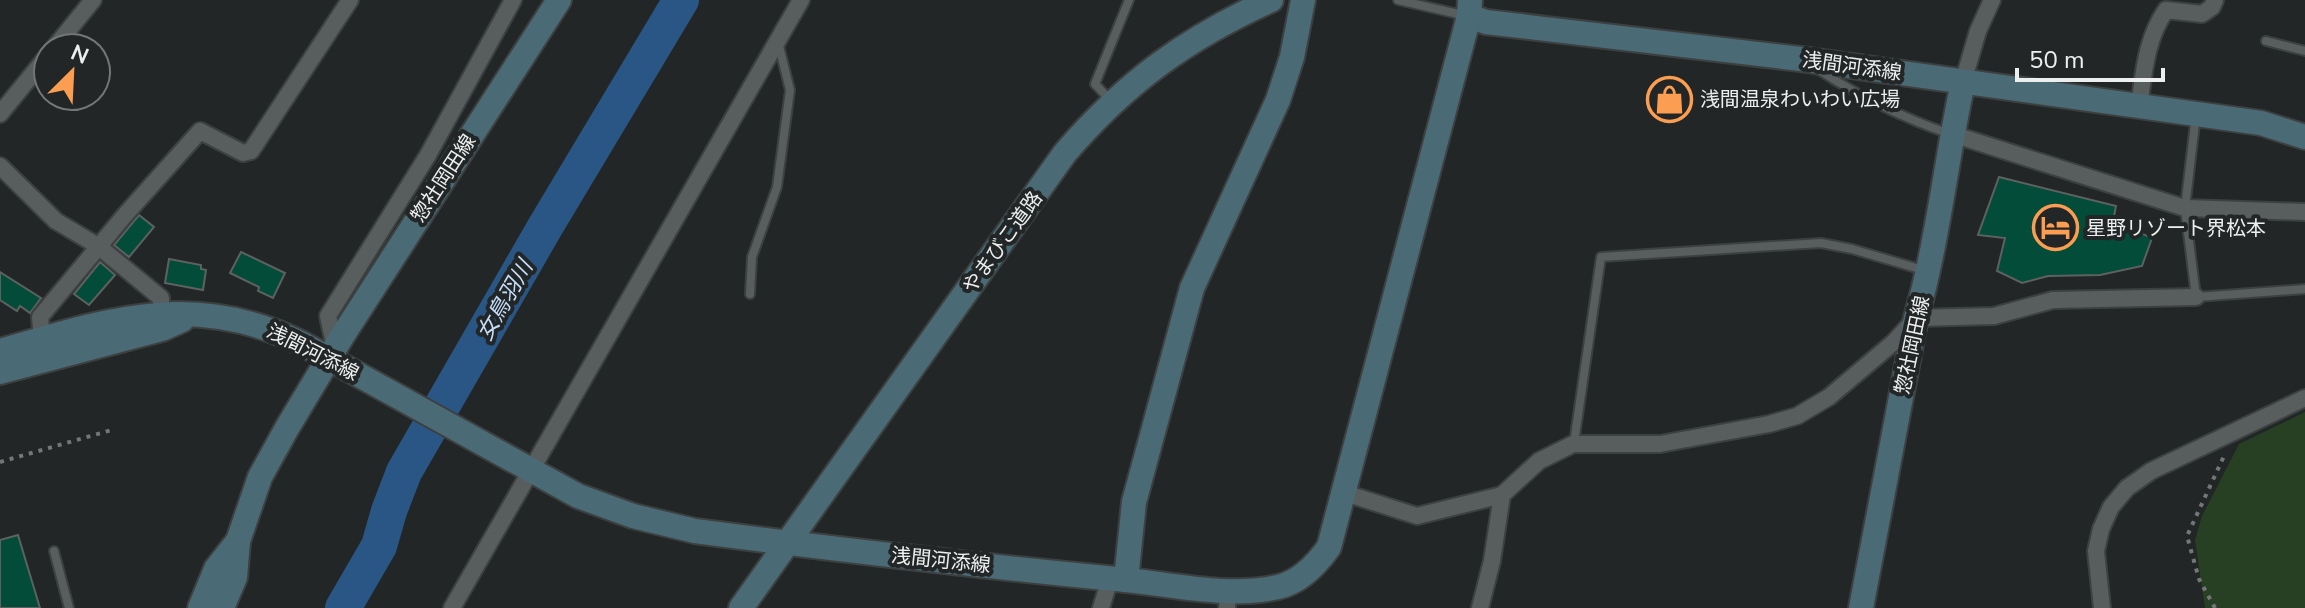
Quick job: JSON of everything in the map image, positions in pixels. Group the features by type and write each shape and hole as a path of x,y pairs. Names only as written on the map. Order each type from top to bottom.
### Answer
{"main road":[{"name":"惣社岡田線","path":"238,541 260,477 332,353 559,0"},
{"name":"やまびこ道路","path":"787,543 1065,153 1112,103 1177,50 1224,22 1271,0"},
{"path":"1118,579 1134,502 1192,288 1278,100 1292,57 1303,0"},
{"name":"浅間河添線","path":"0,351 100,322 161,313 241,319 332,353 350,371 525,468 578,496 633,516 695,531 1118,579 1228,600 1280,587 1303,575 1318,563 1329,547 1469,8 1501,24 1801,59 2261,123 2305,137"},
{"name":"惣社岡田線","path":"1861,608 1916,318 1929,272 1963,82"},
{"name":"浅間河添線","path":"0,372 162,329 196,314"},
{"path":"200,608 216,569 238,541"},
{"path":"222,608 235,577 238,541"},
{"path":"741,608 787,543"}],"street":[{"path":"67,32 93,0"},
{"path":"42,339 40,317 200,131 243,153 251,151 350,0"},
{"path":"332,353 328,316 428,155 513,0"},
{"path":"452,608 525,468 801,0"},
{"path":"1963,82 1978,31 1992,0"},
{"path":"2139,106 2148,47 2166,10 2202,14 2212,7 2215,0"},
{"path":"0,114 32,75"},
{"path":"1952,134 2185,208 2305,212"},
{"path":"0,166 56,221 98,246 161,298 161,313"},
{"path":"1345,493 1417,516 1502,495 1539,461 1573,444 1660,444 1797,416 1829,397 1894,342 1916,318 1994,316 2053,300 2196,297"},
{"path":"2102,608 2096,551 2111,507 2127,488 2151,471 2305,398"},
{"path":"1480,608 1492,561 1502,495"},
{"path":"1101,608 1118,579"}],"lane":[{"path":"1112,103 1095,84 1129,0"},
{"name":"浅間河添線","path":"1398,0 1469,8"},
{"path":"750,294 752,257 777,187 790,90 778,40"},
{"path":"2266,41 2305,51"},
{"path":"1801,59 1856,94 1919,123 1952,134"},
{"path":"2196,115 2185,208 2196,297 2305,289"},
{"path":"1573,444 1601,257 1821,243 1929,272"},
{"path":"54,551 69,608"}],"path":[{"path":"0,462 115,429"},
{"path":"2215,608 2199,579 2187,536 2228,448 2229,435"}],"green space":[{"path":"2305,412 2305,608 2205,608 2195,540 2202,516 2239,444"}],"building":[{"name":"星野リゾート界松本","path":"1999,177 2116,206 2113,221 2152,238 2142,266 2100,275 2048,276 2022,283 1997,271 2005,238 1978,235"},
{"path":"139,215 154,227 129,257 114,245"},
{"path":"241,252 285,273 273,298 258,291 259,287 230,273"},
{"path":"169,259 201,265 201,269 206,270 203,290 165,283"},
{"path":"100,262 115,275 89,305 74,294"},
{"path":"0,272 41,298 30,313 20,306 17,311 0,300"},
{"path":"18,535 40,608 0,608 0,540"}],"waterway":[{"name":"女鳥羽川","path":"343,608 379,546 404,472 681,0"}],"place":[{"name":"浅間温泉わいわい広場","path":"1669,99"},
{"name":"星野リゾート界松本","path":"2055,228"}]}
